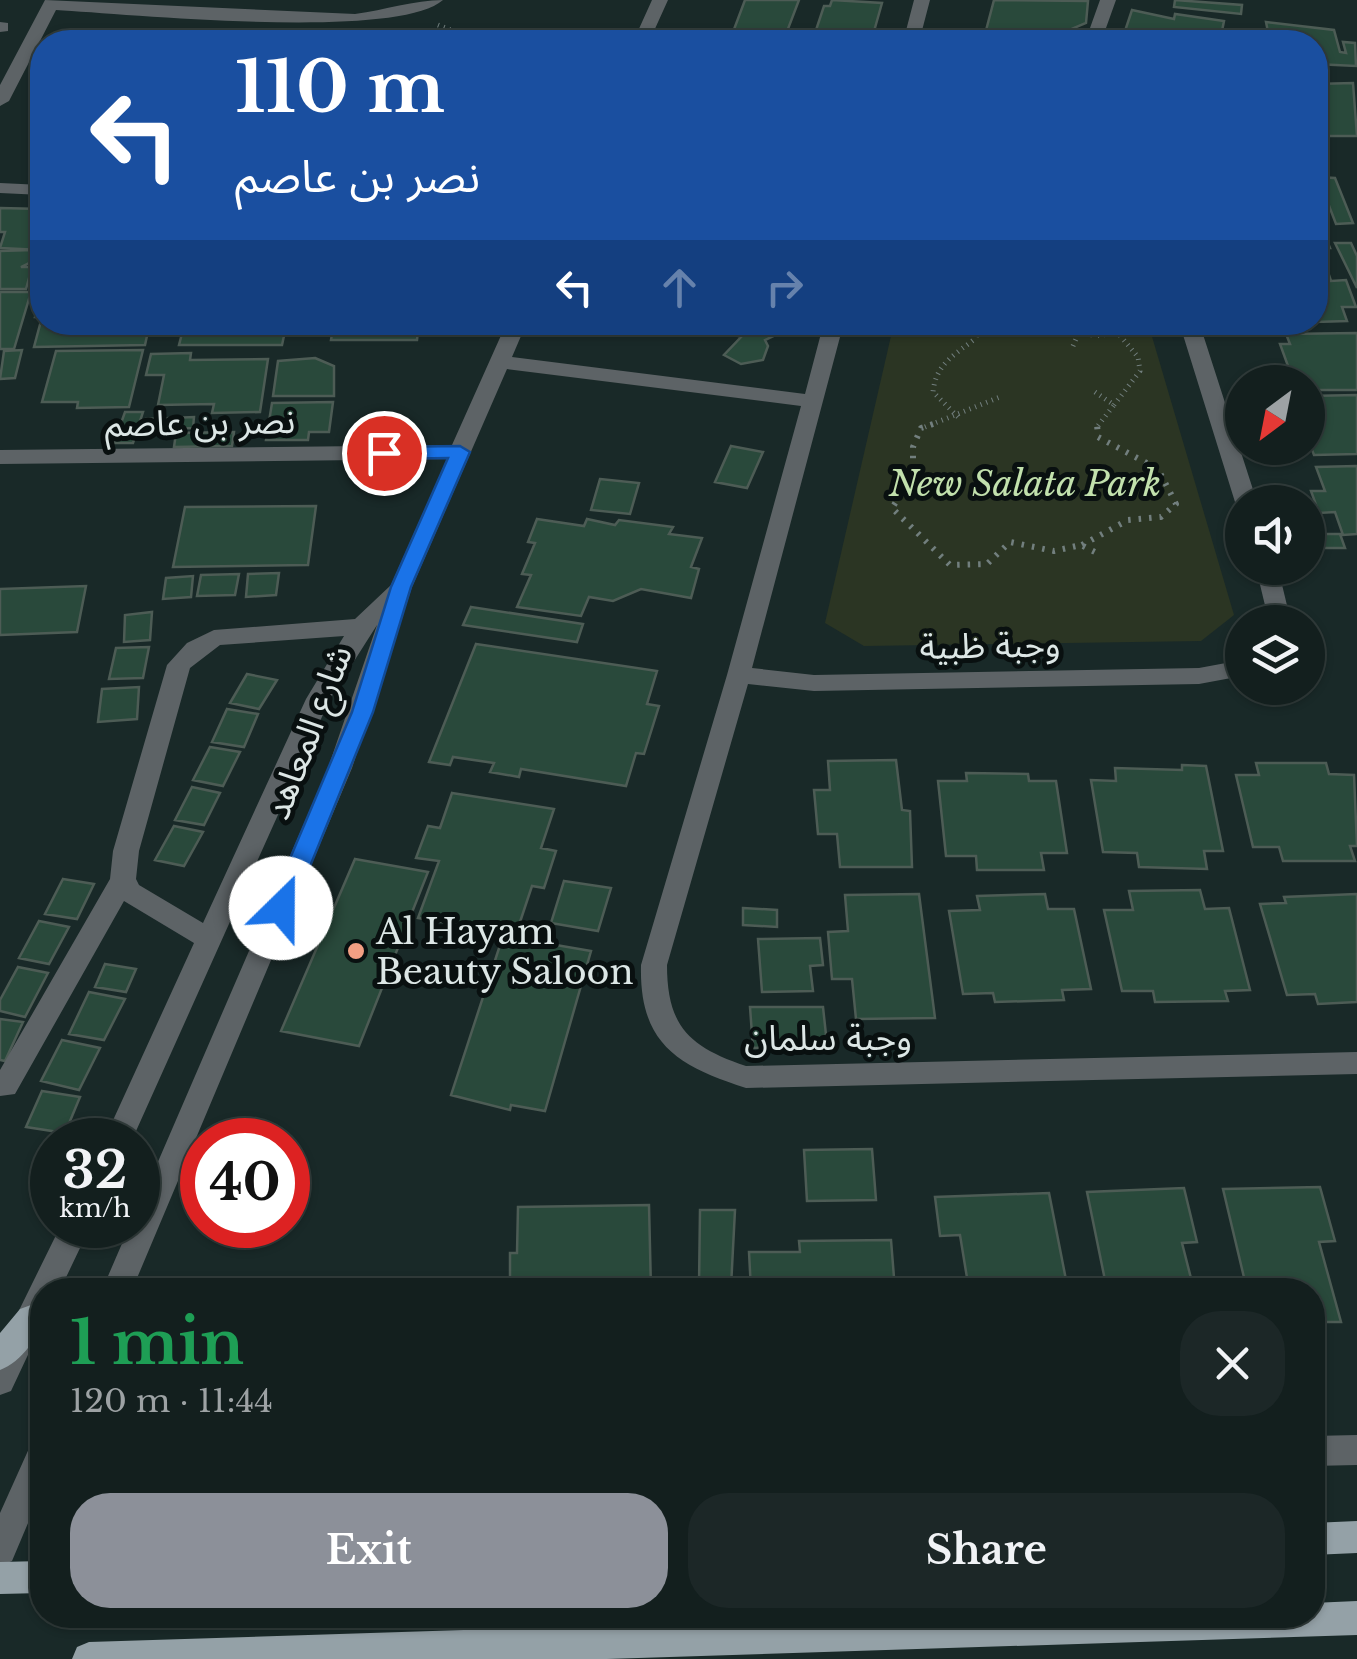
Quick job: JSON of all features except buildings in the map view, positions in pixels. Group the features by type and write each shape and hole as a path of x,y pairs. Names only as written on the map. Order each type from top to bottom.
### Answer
{"main road":[{"path":"0,1356 30,1315"},
{"path":"1325,1539 1357,1538"},
{"path":"0,1578 30,1577"},
{"path":"1325,1619 1357,1618"},
{"path":"89,1659 1048,1628"}],"street":[{"path":"37,30 51,2 355,19 410,12 435,0"},
{"path":"646,30 660,0"},
{"path":"913,30 922,0"},
{"path":"1097,30 1108,0"},
{"path":"0,101 30,43"},
{"path":"0,188 30,189"},
{"name":"شارع المعاهد","path":"122,1278 340,768 401,587 511,335"},
{"name":"وجبة سلمان","path":"831,335 739,675 654,965 651,993 660,1022 681,1048 711,1067 746,1077 1357,1063"},
{"path":"1193,335 1241,485"},
{"path":"500,362 813,402"},
{"name":"نصر بن عاصم","path":"0,457 460,452"},
{"name":"شارع المعاهد","path":"128,1118 303,730 361,627 401,587"},
{"path":"5,1086 123,880 126,851 180,665 214,638 282,628 361,627"},
{"name":"وجبة ظبية","path":"739,675 832,683 1199,676 1225,671"},
{"path":"123,880 130,892 209,939"},
{"path":"51,1278 65,1248"},
{"path":"0,1381 30,1321"},
{"path":"1325,1451 1357,1450"},
{"path":"0,1550 30,1483"}],"path":[{"path":"410,12 452,30"},
{"path":"959,418 934,392 933,375 947,355 976,335"},
{"path":"1073,346 1076,335"},
{"path":"1000,397 959,418 921,428 913,447 912,476 892,508 918,524 926,544 950,564 987,564 1010,542 1054,550 1081,545 1128,520 1161,517 1176,504 1172,482 1151,462 1098,436 1096,422 1140,371 1138,357 1120,335"},
{"path":"1095,392 1114,405"},
{"path":"1081,545 1095,552"}],"green space":[{"name":"New Salata Park","path":"891,335 1152,335 1231,605 1225,605 1225,622 1201,641 864,646 825,623"}],"place":[{"name":"Al Hayam Beauty Saloon","path":"356,951"}],"route":[{"path":"281,908 362,712 401,587 460,452 384,453"}]}
